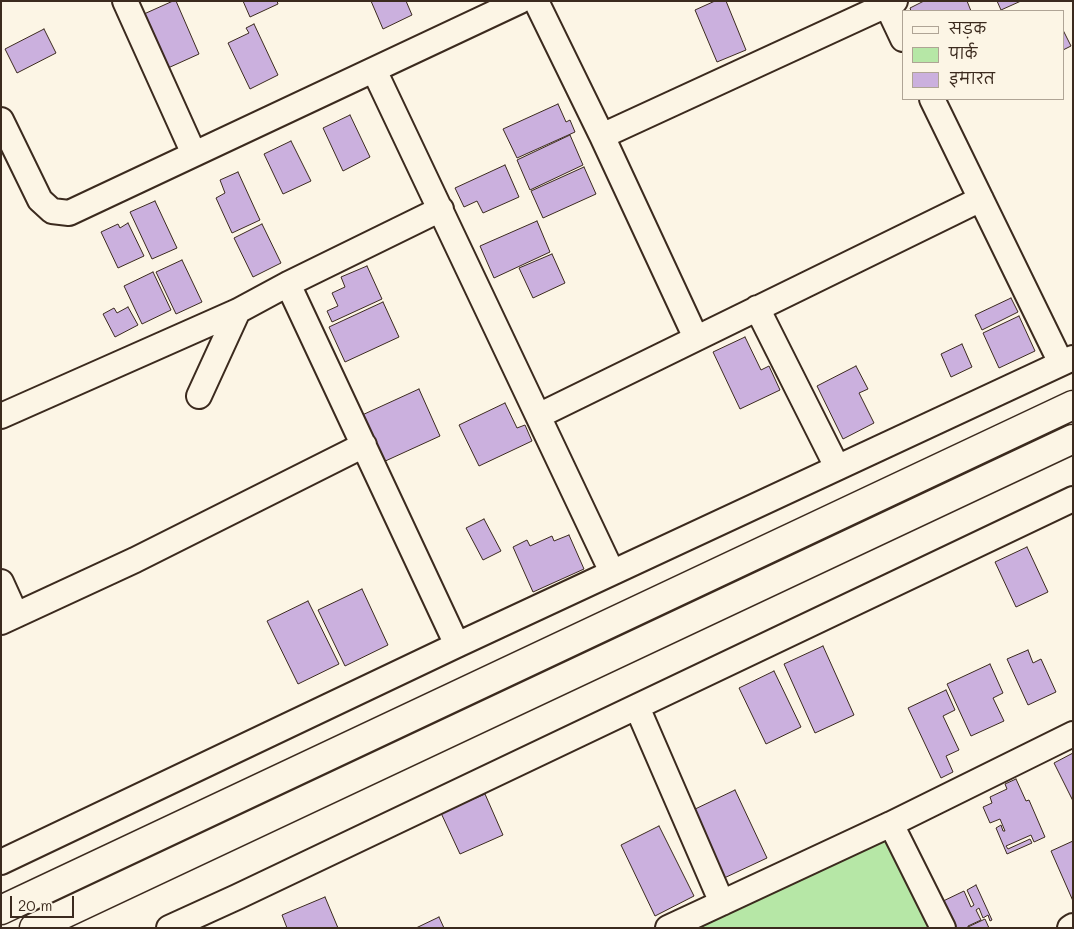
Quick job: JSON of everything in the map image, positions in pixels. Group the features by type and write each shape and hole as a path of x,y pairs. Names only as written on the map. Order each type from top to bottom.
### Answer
{"main road":[{"path":"1,910 1073,406"},
{"path":"34,928 1073,439"},
{"path":"876,498 889,525"}],"street":[{"path":"125,1 194,154"},
{"path":"2,124 40,200 52,211 69,213 520,1"},
{"path":"536,1 602,136 696,338"},
{"path":"602,136 889,3 902,36"},
{"path":"374,70 612,572"},
{"path":"1,862 457,644 1067,360 981,199 932,100"},
{"path":"538,416 981,199"},
{"path":"1,416 238,311 288,284 441,209"},
{"path":"288,284 457,644"},
{"path":"757,308 837,467"},
{"path":"199,396 238,311"},
{"path":"1,582 8,618 135,560 364,446"},
{"path":"169,928 1073,499"},
{"path":"637,707 722,903"},
{"path":"668,928 891,824 1073,734"},
{"path":"891,824 942,928"}],"green space":[{"path":"887,837 931,928 695,928"}],"building":[{"path":"176,1 199,54 168,68 144,14"},
{"path":"243,1 277,1 278,4 250,17"},
{"path":"371,1 406,1 412,15 383,29"},
{"path":"715,1 726,1 746,50 717,62 695,10"},
{"path":"924,1 967,1 971,10 911,10 910,8"},
{"path":"997,1 1021,1 1001,10"},
{"path":"254,24 278,75 250,89 228,43 249,33 246,28"},
{"path":"44,29 56,53 17,73 5,49"},
{"path":"1064,32 1071,46 1064,50"},
{"path":"558,104 566,122 570,120 575,132 517,158 503,129"},
{"path":"350,115 370,157 343,171 323,128"},
{"path":"570,135 583,165 530,190 517,160"},
{"path":"291,141 311,181 283,194 264,154"},
{"path":"505,165 519,197 483,213 477,201 464,207 455,188"},
{"path":"584,167 596,194 543,218 531,191"},
{"path":"238,172 260,220 232,233 216,198 225,193 220,180"},
{"path":"155,201 177,248 152,259 130,212"},
{"path":"537,221 550,252 494,278 480,246"},
{"path":"128,223 144,256 118,268 101,232 118,224 120,228"},
{"path":"262,224 281,263 253,277 234,238"},
{"path":"552,254 565,283 533,298 519,268"},
{"path":"182,260 202,302 176,314 156,272"},
{"path":"367,266 382,299 332,322 327,311 338,306 332,293 345,287 341,277"},
{"path":"153,272 171,310 142,324 124,286"},
{"path":"1011,298 1018,312 982,330 975,315"},
{"path":"383,302 399,337 345,362 329,327"},
{"path":"128,307 138,325 115,337 103,314 114,308 117,313"},
{"path":"1019,316 1035,351 999,368 983,333"},
{"path":"745,337 761,370 769,366 780,390 740,409 713,352"},
{"path":"962,344 972,367 951,377 941,354"},
{"path":"856,366 868,389 859,393 874,423 843,439 817,386"},
{"path":"419,389 440,436 381,463 360,416"},
{"path":"505,403 517,428 525,425 532,441 479,466 459,425"},
{"path":"484,519 501,551 483,560 466,528"},
{"path":"569,535 584,569 533,592 513,547 527,540 530,546 552,536 554,541"},
{"path":"1027,547 1048,592 1016,607 995,562"},
{"path":"362,589 388,645 345,666 318,610"},
{"path":"308,601 339,664 298,684 267,621"},
{"path":"823,646 854,715 815,733 784,664"},
{"path":"1028,650 1033,663 1041,659 1056,692 1028,705 1007,659"},
{"path":"990,664 1003,693 993,698 1004,721 971,736 947,684"},
{"path":"774,671 801,727 766,744 739,688"},
{"path":"946,690 955,710 943,716 959,750 946,756 953,772 941,778 908,708"},
{"path":"1073,753 1073,801 1054,763"},
{"path":"1016,779 1026,801 1029,800 1045,837 1034,842 1031,835 1006,846 1008,849 1030,839 1032,843 1007,854 996,828 1001,825 1003,831 1005,831 1000,819 990,823 983,807 992,803 990,797 1007,789 1005,784"},
{"path":"735,790 767,858 722,879 691,811"},
{"path":"485,794 503,835 460,854 441,813"},
{"path":"659,826 694,896 655,916 621,845"},
{"path":"1073,841 1073,901 1051,851"},
{"path":"976,885 992,920 990,921 988,915 983,918 979,908 976,910 981,920 968,927 985,919 989,928 948,928 937,904 964,891 971,907 974,905 967,890"},
{"path":"325,897 338,928 287,928 282,915"},
{"path":"439,917 444,928 416,928"}]}
